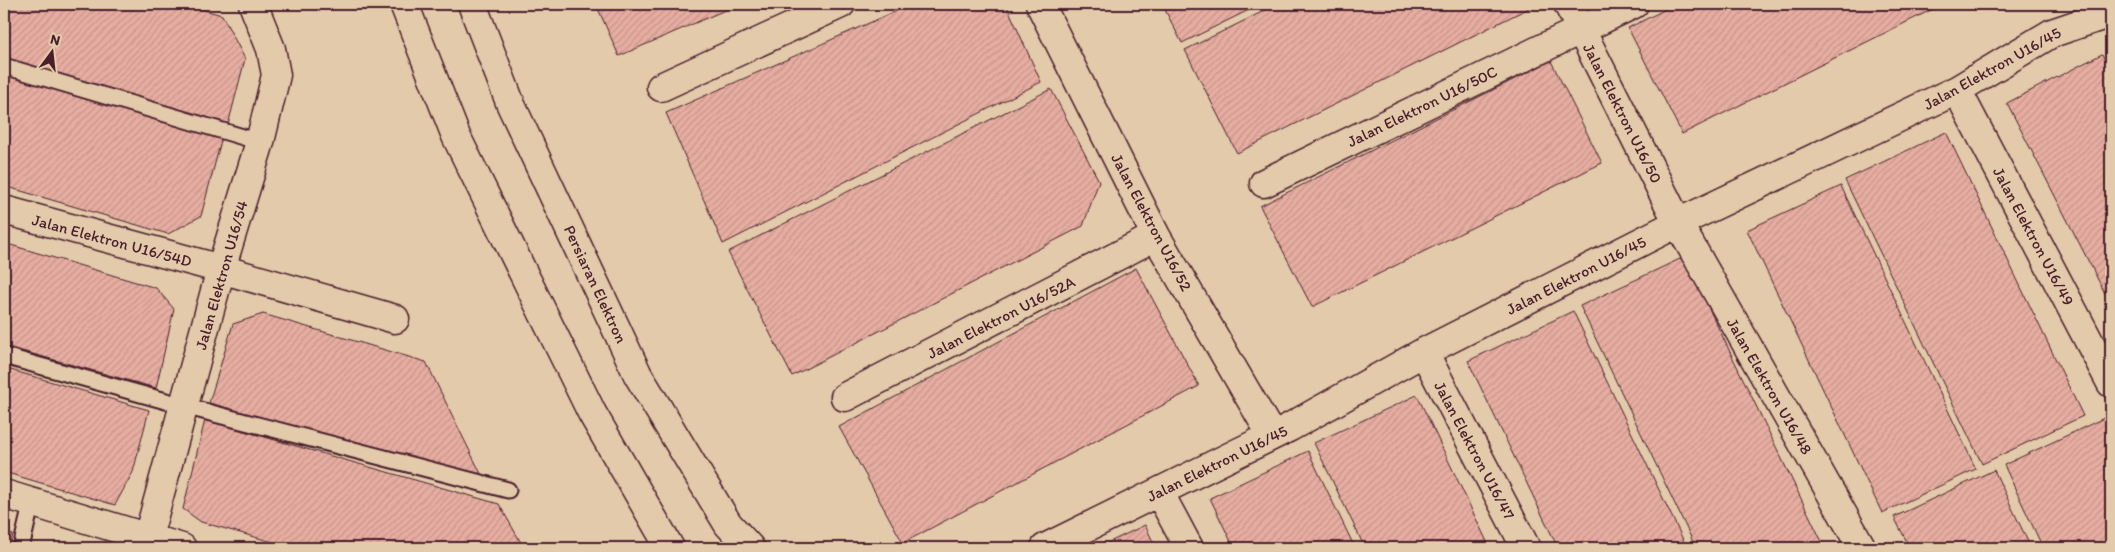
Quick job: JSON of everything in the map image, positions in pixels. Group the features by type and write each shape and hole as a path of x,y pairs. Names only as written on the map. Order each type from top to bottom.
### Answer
{"street":[{"name":"Jalan Elektron U16/54","path":"147,543 221,269 260,142 276,76 271,48 253,4"},
{"path":"404,4 460,145 592,413 670,548"},
{"name":"Persiaran Elektron","path":"472,4 511,105 638,375 728,524 750,548"},
{"path":"661,87 841,4"},
{"name":"Jalan Elektron U16/52","path":"1040,4 1156,236 1272,436"},
{"name":"Jalan Elektron U16/50","path":"1568,4 1678,223"},
{"name":"Jalan Elektron U16/50C","path":"1264,183 1634,4"},
{"name":"Jalan Elektron U16/45","path":"1045,548 1272,436 1424,352 1678,223 1957,90 2052,33 2111,13"},
{"name":"Jalan Elektron U16/49","path":"1957,90 2111,383"},
{"name":"Jalan Elektron U16/54D","path":"4,210 395,319"},
{"name":"Jalan Elektron U16/48","path":"1678,223 1862,548"},
{"name":"Jalan Elektron U16/52A","path":"845,397 1156,236"},
{"name":"Jalan Elektron U16/47","path":"1424,352 1526,548"},
{"path":"1159,492 1188,548"},
{"path":"4,494 32,501 147,543 182,548"}],"lane":[{"path":"4,66 260,142"},
{"path":"4,356 184,406 508,490"},
{"path":"21,548 32,501"}],"building":[{"path":"4,4 183,4 222,15 245,59 228,125 4,59"},
{"path":"596,4 739,4 619,56"},
{"path":"912,4 1006,4 1041,82 723,244 666,113"},
{"path":"1162,4 1261,4 1182,43"},
{"path":"1278,4 1537,4 1237,153 1185,50"},
{"path":"1676,4 1943,4 1682,134 1628,28"},
{"path":"2102,54 2111,71 2111,305 2007,103"},
{"path":"1551,61 1602,163 1312,307 1260,206"},
{"path":"4,73 222,137 201,216 168,234 4,186"},
{"path":"1051,89 1099,181 1083,226 792,376 728,252"},
{"path":"1946,132 2083,416 1982,464 1845,180"},
{"path":"1841,186 1976,469 1882,513 1747,230"},
{"path":"4,243 156,288 174,309 156,388 4,346"},
{"path":"1684,257 1825,548 1696,548 1580,306"},
{"path":"1136,268 1199,386 903,543 839,427"},
{"path":"1573,311 1687,548 1558,548 1468,361"},
{"path":"263,314 426,362 483,478 209,403 233,324"},
{"path":"4,368 149,410 133,472 115,505 4,472"},
{"path":"1417,395 1490,548 1365,548 1314,443"},
{"path":"2106,417 2111,428 2111,548 2043,548 2004,465"},
{"path":"205,420 499,504 524,548 294,548 201,522 183,509"},
{"path":"1308,451 1355,548 1234,548 1210,498"},
{"path":"1994,470 2031,548 1910,548 1894,517"},
{"path":"1145,525 1156,548 1097,548"},
{"path":"4,532 13,535 9,548 4,548"}]}
